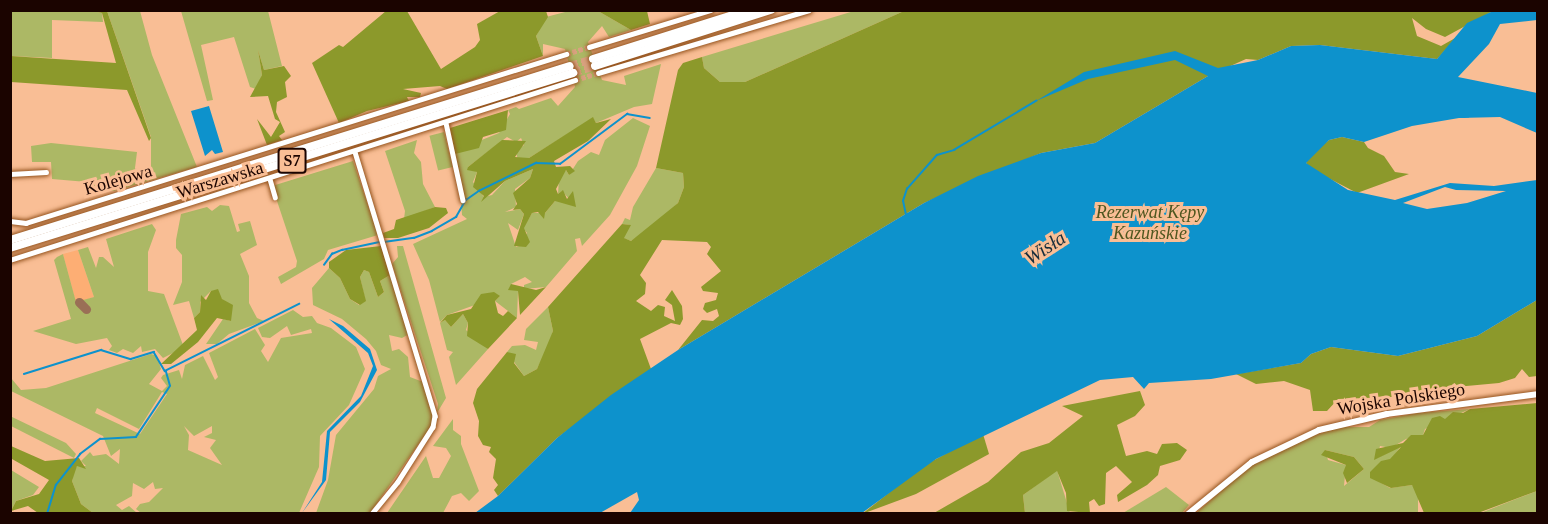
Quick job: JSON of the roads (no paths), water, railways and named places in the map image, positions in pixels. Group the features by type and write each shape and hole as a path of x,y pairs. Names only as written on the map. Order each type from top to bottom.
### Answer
{"highway":[{"path":"595,66 748,10"},
{"path":"595,66 771,10"},
{"name":"S7","path":"10,240 573,73"},
{"name":"S7","path":"10,248 573,73"}],"main road":[{"name":"Wojska Polskiego","path":"1188,513 1252,462 1319,430 1387,414 1538,394"}],"street":[{"path":"595,66 809,10"},
{"path":"589,46 709,11"},
{"name":"Kolejowa","path":"12,222 26,223 567,54"},
{"name":"Warszawska","path":"10,260 446,123 573,73"},
{"path":"446,123 463,200"},
{"path":"355,152 435,416 433,427 398,482 372,513"},
{"path":"10,174 46,172"},
{"path":"270,178 275,198"}],"water":[{"name":"Rezerwat Kępy Kazuńskie","path":"1493,11 1537,11 1537,20 1500,24 1489,44 1458,77 1537,93 1537,133 1500,117 1459,118 1412,126 1364,142 1342,137 1329,140 1306,163 1348,190 1395,200 1450,183 1494,186 1537,180 1537,300 1477,336 1398,356 1331,347 1311,354 1301,363 1211,379 1149,383 1144,389 1133,377 1100,380 936,459 862,513 630,513 639,500 637,492 600,513 475,513 498,496 557,438 611,395 678,350 924,203 978,176 1041,153 1095,143 1208,76 1175,60 1088,79 1036,101 1084,72 1175,51 1218,68 1258,60 1291,46 1320,45 1437,59 1467,23","holes":["1445,187 1456,190 1506,191 1467,203 1427,209 1403,203"]},
{"path":"209,106 223,152 215,154 212,150 205,156 191,111"},
{"path":"329,319 343,326 370,349 377,370 360,402 330,432 326,480 302,513 322,482 327,431 361,396 373,366 368,353"}],"waterway":[{"path":"906,215 903,201 907,189 937,155 954,150 1036,101"},
{"path":"384,242 414,238 432,231 456,217 466,200 479,191 536,163 560,164 627,114 650,118"},
{"path":"324,265 332,254 379,242"},
{"path":"24,374 101,350 131,359 154,352 165,371 299,304"},
{"path":"47,514 56,485 80,454 100,439 136,437 170,386 166,372"}],"tunnel":[{"path":"566,54 589,47"},
{"path":"570,66 593,59"},
{"path":"573,73 595,66"},
{"path":"575,80 598,73"}],"water label":[{"name":"Wisła","path":"1045,248"}]}
